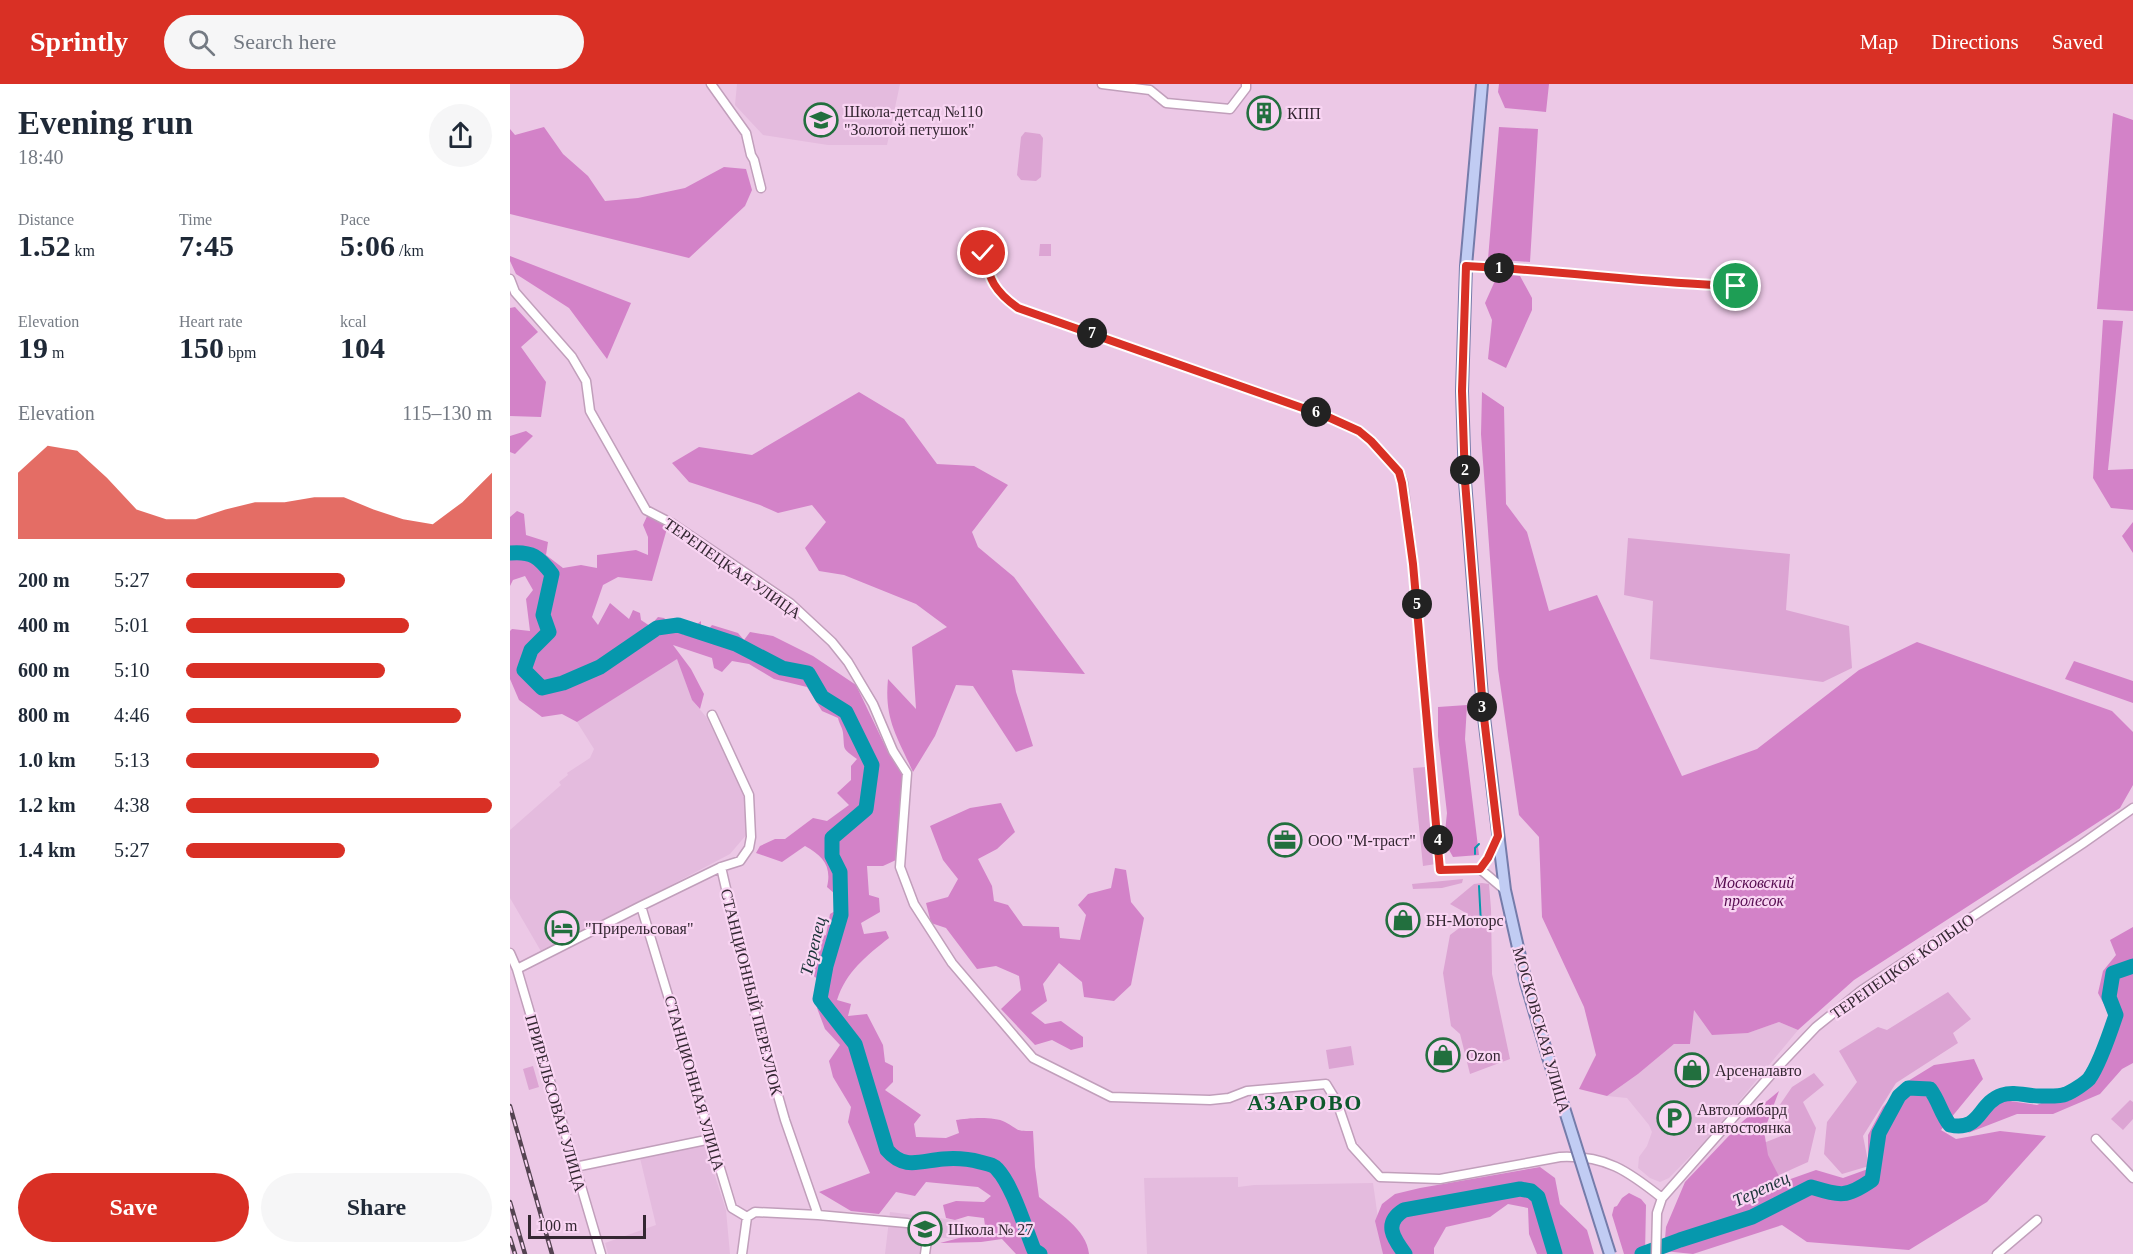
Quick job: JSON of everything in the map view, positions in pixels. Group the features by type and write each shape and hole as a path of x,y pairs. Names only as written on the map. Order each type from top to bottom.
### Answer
{"main road":[{"name":"МОСКОВСКАЯ УЛИЦА","path":"1482,84 1466,266 1462,391 1465,481 1483,709 1505,890 1526,983 1610,1254"}],"street":[{"path":"711,84 746,132 761,188"},
{"path":"1102,84 1150,90 1166,103 1230,109 1246,88 1246,84"},
{"path":"983,253 995,288 1018,308 1328,417 1359,431 1399,472 1404,489 1413,564 1440,870 1480,869 1505,890"},
{"path":"1466,266 1583,273 1674,284 1736,286"},
{"name":"ТЕРЕПЕЦКАЯ УЛИЦА","path":"510,279 515,292 572,357 586,381 590,411 646,510 682,530 790,603 832,642 848,663 873,704 893,751 907,773 900,867 914,904 952,963 1033,1058 1111,1097 1210,1100 1229,1098 1247,1091 1326,1084 1337,1102 1352,1146 1380,1177 1440,1179 1560,1157 1579,1156 1628,1171 1662,1198"},
{"name":"СТАНЦИОННЫЙ ПЕРЕУЛОК","path":"712,715 749,795 751,837 749,848 740,861 721,867 756,1018 785,1120 818,1215"},
{"name":"ТЕРЕПЕЦКОЕ КОЛЬЦО","path":"1656,1254 1657,1213 1662,1198 1816,1027 1862,990 2073,851 2133,808"},
{"path":"1480,869 1498,836"},
{"path":"517,969 721,867"},
{"name":"СТАНЦИОННАЯ УЛИЦА","path":"641,906 732,1208 747,1217"},
{"name":"ПРИРЕЛЬСОВАЯ УЛИЦА","path":"510,953 517,969 601,1254"},
{"path":"575,1167 711,1139"},
{"path":"2096,1139 2133,1178"},
{"path":"742,1254 747,1217 755,1212 907,1223"},
{"path":"1997,1254 2037,1220"},
{"path":"925,1254 927,1240"}],"shaded area":[{"name":"Школа-детсад №110 \"Золотой петушок\"","path":"737,84 900,84 887,145 828,145 763,135 735,105"},
{"path":"1025,132 1040,134 1043,138 1041,177 1036,181 1021,180 1017,175 1021,137"},
{"path":"1040,244 1051,244 1051,256 1039,256"},
{"path":"1628,538 1790,554 1786,610 1849,626 1852,668 1823,682 1650,659 1653,601 1624,595"},
{"path":"677,658 692,700 707,718 746,797 747,834 730,854 542,953 510,898 510,830 561,785 559,782 568,775 567,773 590,758 594,749 577,722"},
{"path":"1426,767 1436,864 1423,866 1413,768"},
{"path":"1463,879 1462,883 1442,888 1413,889 1412,884"},
{"path":"1474,884 1489,884 1492,974 1510,1059 1470,1074 1460,1034 1451,1026 1443,973 1450,935 1458,929 1466,913 1450,904"},
{"path":"1948,992 1971,1019 1953,1033 1958,1043 1896,1083 1863,1136 1869,1166 1842,1174 1824,1154 1827,1122 1857,1082 1839,1051 1878,1027 1887,1030"},
{"path":"1694,1009 1748,1033 1779,1022 1798,1030 1712,1134 1669,1178 1660,1182 1650,1178 1638,1168 1639,1157 1647,1146 1652,1132 1649,1125 1627,1098 1607,1096 1674,1044"},
{"path":"1351,1046 1354,1065 1329,1069 1326,1050"},
{"path":"533,1066 539,1087 529,1090 523,1069"},
{"path":"1814,1073 1824,1085 1803,1102 1816,1128 1808,1162 1770,1179 1761,1144 1789,1133 1779,1106 1792,1087"},
{"path":"2130,1100 2133,1102 2133,1119 2123,1130 2111,1119"},
{"path":"699,1144 705,1145 726,1210 730,1254 608,1254 605,1243 656,1225 640,1158"},
{"path":"1238,1177 1238,1187 1373,1183 1383,1254 1147,1254 1144,1178"},
{"name":"Школа № 27","path":"890,1212 963,1221 961,1240 930,1236 927,1254 885,1254"}],"green space":[{"path":"1499,84 1549,84 1546,112 1505,108 1498,92"},
{"path":"2113,113 2133,120 2133,311 2097,309"},
{"path":"544,127 563,154 588,176 605,201 638,198 685,188 724,167 746,169 752,190 745,206 689,258 510,214 510,129 515,135"},
{"path":"1499,127 1538,129 1530,262 1488,259"},
{"path":"510,256 631,303 607,359 569,308 516,274"},
{"path":"1498,274 1520,276 1532,298 1532,310 1506,368 1488,359 1492,320 1485,303"},
{"path":"515,307 538,332 521,347 546,382 541,417 510,416 510,308"},
{"path":"2103,320 2123,321 2108,470 2133,469 2133,510 2111,508 2093,478"},
{"path":"859,392 904,419 937,464 974,466 1008,485 972,532 978,547 1014,577 1085,674 1012,670 1016,692 1033,746 1016,752 973,686 956,685 935,736 913,772 890,717 888,679 916,709 912,647 947,627 916,604 844,575 819,571 805,548 826,522 812,505 778,513 689,482 672,463 699,447 752,455"},
{"name":"Московский пролесок","path":"1482,392 1504,407 1506,504 1527,532 1549,611 1597,595 1682,776 1757,749 1859,670 1917,642 2112,711 2133,732 2133,785 2120,808 1854,980 1798,1030 1779,1022 1748,1033 1712,1035 1694,1010 1690,1044 1674,1044 1607,1096 1579,1089 1596,1055 1584,1007 1542,917 1539,837 1519,815 1498,669 1481,434"},
{"path":"526,431 533,436 515,454 510,452 510,436"},
{"path":"517,511 524,514 526,535 548,542 546,555 563,568 581,565 597,568 597,555 636,550 648,555 648,537 643,525 648,514 668,525 652,581 618,577 603,585 592,617 598,625 610,603 629,619 633,610 640,613 641,620 650,626 658,617 664,618 684,635 701,621 701,639 712,625 738,633 744,640 750,632 773,636 813,656 856,685 889,754 903,776 896,860 883,866 867,866 869,895 879,898 880,912 861,923 864,934 886,931 889,938 851,973 837,1000 851,1004 848,1016 867,1014 883,1045 885,1062 893,1066 893,1082 885,1090 921,1115 914,1124 916,1137 946,1138 959,1133 956,1120 974,1118 1000,1120 1020,1130 1033,1131 1039,1197 1077,1229 1087,1245 1089,1254 1016,1254 1002,1239 940,1243 963,1237 985,1226 984,1218 968,1216 955,1220 946,1218 943,1205 956,1201 984,1202 991,1196 978,1187 926,1182 915,1196 896,1192 879,1214 851,1211 819,1192 870,1173 848,1122 851,1107 833,1077 829,1061 840,1045 825,1029 817,1008 832,1009 826,998 828,987 811,974 808,961 816,956 813,940 826,935 830,914 835,911 835,894 827,887 828,873 825,862 805,846 782,862 756,853 760,846 775,839 785,839 813,818 827,821 849,805 837,793 851,780 851,766 857,759 845,748 843,731 838,718 822,711 807,687 774,679 749,664 732,661 722,672 714,668 712,658 673,645 691,669 704,694 700,709 692,700 677,659 577,722 562,714 542,717 519,700 510,679 510,631 512,629 530,631 526,599 533,590 525,576 513,580 510,586 510,517"},
{"path":"2133,522 2133,553 2122,536"},
{"path":"2074,661 2133,681 2133,703 2065,679"},
{"path":"1467,705 1465,739 1479,855 1453,857 1444,841 1447,813 1438,736 1438,707"},
{"path":"1001,803 1015,832 997,849 978,859 992,886 994,901 1008,905 1023,926 1059,927 1060,938 1080,940 1086,915 1078,905 1088,894 1111,888 1115,868 1126,870 1131,902 1144,918 1131,985 1114,1001 1084,997 1082,982 1059,963 1043,984 1047,1001 1031,1013 1045,1024 1061,1021 1083,1037 1083,1047 1071,1050 1052,1040 1035,1045 1001,1009 1021,990 1019,976 996,966 977,969 946,928 931,923 926,903 948,897 958,879 943,860 930,826 970,808"},
{"path":"2133,927 2133,1063 2122,1069 2100,1094 2053,1114 2017,1114 1968,1133 2003,1100 2037,1105 2076,1088 2110,1029 2108,1012 2098,993 2103,971 2116,955 2110,940"},
{"path":"1974,1059 1983,1079 1941,1130 1956,1139 2000,1131 2046,1136 1987,1202 1909,1250 1807,1242 1782,1225 1693,1254 1664,1251 1666,1227 1685,1182 1743,1121 1779,1091 1764,1131 1768,1155 1782,1182 1816,1170 1843,1178 1868,1169 1868,1135 1883,1107 1908,1081 1934,1065"},
{"path":"1540,1167 1555,1178 1560,1204 1587,1230 1594,1254 1537,1254 1529,1234 1528,1208 1508,1204 1490,1217 1446,1227 1434,1248 1434,1254 1383,1254 1375,1221 1382,1204 1395,1194"},
{"path":"1629,1193 1641,1199 1646,1205 1645,1254 1624,1254 1612,1215 1614,1207"}],"waterway":[{"name":"Терепец","path":"510,553 530,554 543,563 552,574 543,615 549,632 531,650 524,670 542,688 563,683 600,667 657,628 678,625 736,644 782,668 808,673 822,697 846,712 872,765 866,809 832,838 832,856 840,872 841,915 826,966 820,999 855,1044 887,1150 893,1156 906,1162 957,1159 994,1166 1008,1186 1034,1250 1040,1254"},
{"path":"1475,854 1475,848 1479,844"},
{"path":"1479,886 1481,924"},
{"name":"Терепец","path":"1642,1254 1752,1217 1811,1187 1843,1194 1863,1186 1872,1180 1879,1133 1899,1096 1908,1088 1930,1089 1950,1125 1960,1126 1974,1121 1988,1104 2002,1095 2011,1093 2056,1096 2072,1091 2087,1081 2093,1073 2114,1022 2116,1015 2109,997 2113,973 2133,966"},
{"name":"Терепец","path":"1405,1254 1392,1231 1394,1220 1404,1210 1520,1189 1531,1191 1538,1197 1555,1254"}],"railway":[{"path":"510,1106 552,1254"},
{"path":"510,1202 525,1254"},
{"path":"510,1238 515,1254"}],"place":[{"name":"КПП","path":"1264,113"},
{"name":"Школа-детсад №110 \"Золотой петушок\"","path":"821,120"},
{"name":"ООО \"М-траст\"","path":"1285,840"},
{"name":"БН-Моторс","path":"1403,920"},
{"name":"\"Прирельсовая\"","path":"562,928"},
{"name":"Ozon","path":"1443,1055"},
{"name":"Арсеналавто","path":"1692,1070"},
{"name":"Автоломбард и автостоянка","path":"1674,1118"},
{"name":"Школа № 27","path":"925,1229"}],"district":[{"name":"АЗАРОВО","path":"1305,1102"}],"route":[{"path":"983,253 995,288 1018,308 1328,417 1359,431 1399,472 1404,489 1413,564 1440,870 1473,871 1480,869 1498,836 1483,709 1465,481 1462,391 1466,266 1583,273 1674,284 1736,286"}]}
